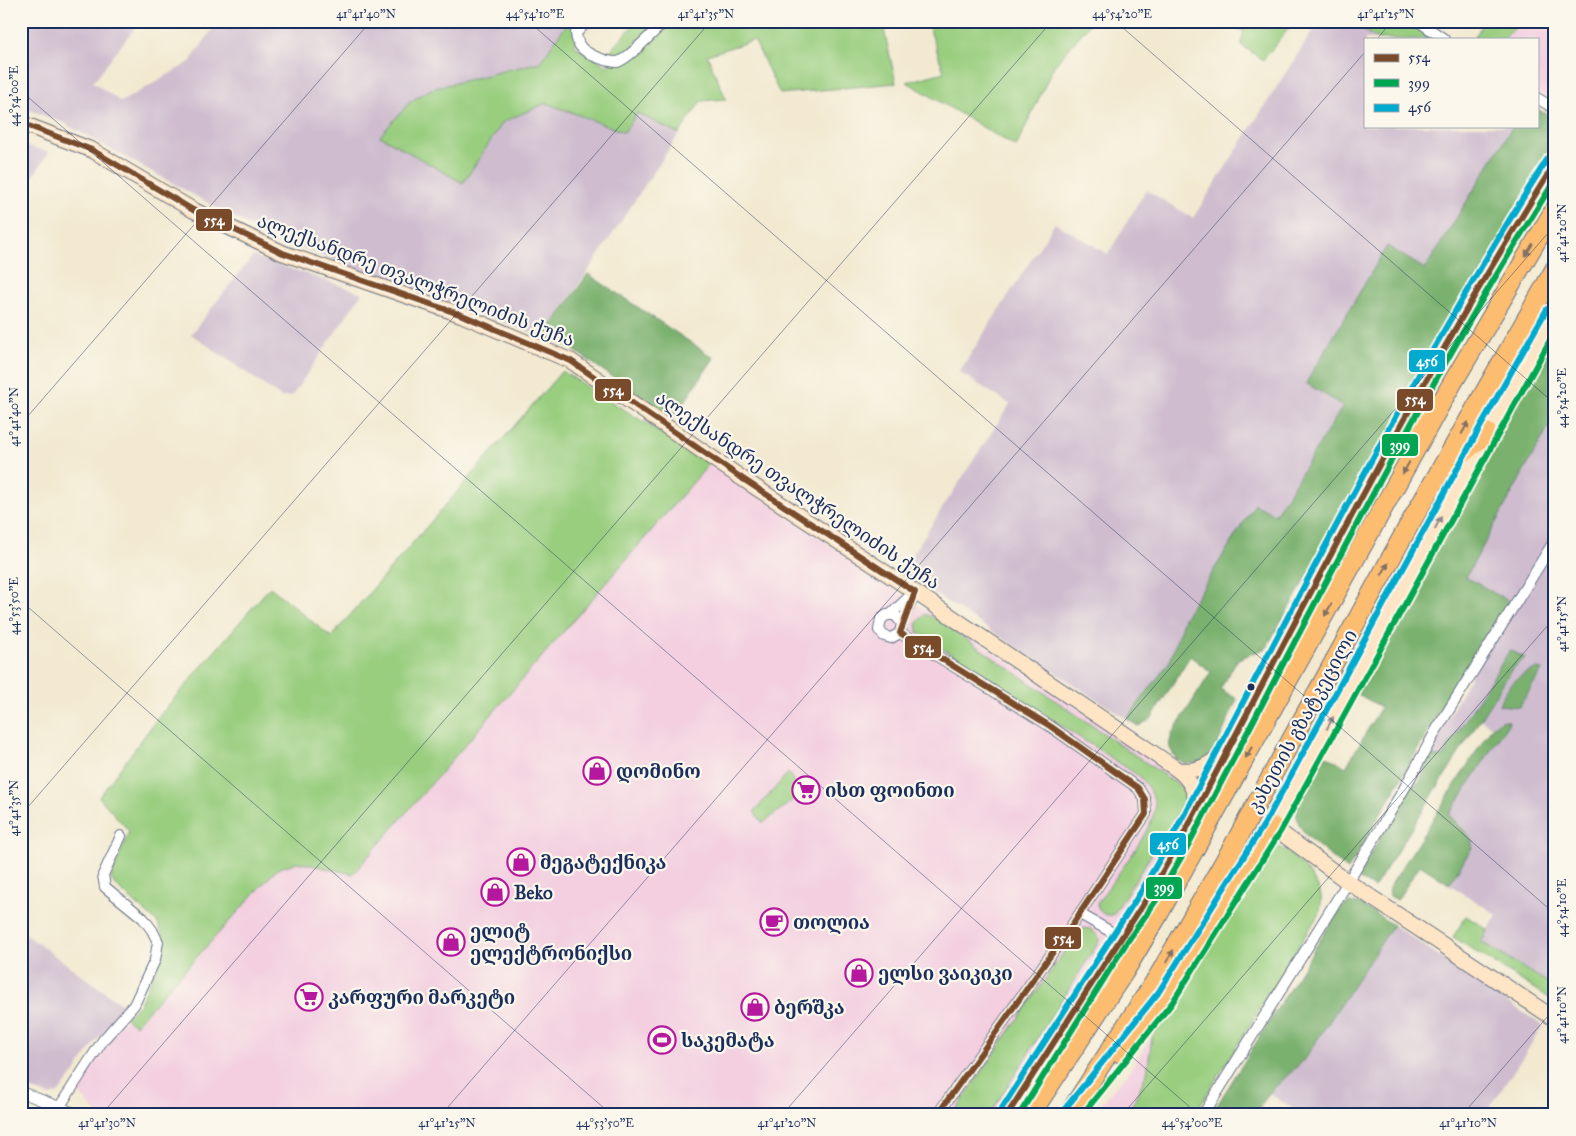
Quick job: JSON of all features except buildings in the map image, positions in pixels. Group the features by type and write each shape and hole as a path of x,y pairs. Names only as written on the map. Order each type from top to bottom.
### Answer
{"highway":[{"name":"კახეთის გზატკეცილი","path":"1030,1115 1124,972 1158,915 1446,394 1555,209"},
{"name":"კახეთის გზატკეცილი","path":"1070,1115 1163,968 1239,837 1440,472 1555,269"},
{"path":"1391,443 1446,394"},
{"path":"1440,472 1487,433"},
{"path":"1070,1115 1165,998 1273,828"}],"street":[{"path":"588,21 576,33 577,42 582,50 605,61 618,62 627,58 665,21"},
{"path":"1418,21 1443,38"},
{"path":"1538,99 1555,110"},
{"name":"ალექსანდრე თვალჭრელიძის ქუჩა","path":"21,123 92,150 193,210 283,253 462,315 571,361 740,478 915,592 1178,770 1188,778 1195,793 1198,810"},
{"path":"1010,1115 1120,937 1149,895 1198,810 1233,745 1264,681 1391,443 1522,216 1555,163"},
{"name":"კახეთის გზატკეცილი","path":"1273,828 1487,433 1555,313"},
{"path":"1203,1115 1348,882 1404,789 1437,729 1555,540"},
{"path":"915,592 901,628 891,638 881,633 879,622 915,592"},
{"path":"890,614 898,617 901,628 1050,726 1138,788 1145,799 1146,814 1080,914 937,1115"},
{"path":"1178,770 1193,772 1206,766 1233,745"},
{"path":"1273,828 1348,882 1555,1018"},
{"path":"60,1106 103,1040 134,1005 155,960 158,942 152,930 143,918 105,886 103,875 121,836"},
{"path":"1080,914 1120,937"},
{"path":"21,1092 80,1115"}],"shaded area":[{"path":"22,21 140,21 93,82 121,102 190,62 218,21 569,21 540,62 431,89 410,102 380,136 463,183 503,122 546,103 624,132 637,112 679,134 544,337 333,260 250,226 62,122 21,107"},
{"path":"1319,21 1347,21 1376,38 1364,38 1364,128 1512,128 1425,269 1387,247 1306,383 1343,405 1275,515 1255,505 1184,618 1170,661 1127,719 901,572 1010,404 959,372 1055,223 1108,254 1146,190 1193,218"},
{"path":"1520,23 1555,27 1555,104 1538,93 1538,38 1505,38"},
{"path":"21,145 49,152 21,194"},
{"path":"253,256 362,293 292,396 281,397 191,334"},
{"path":"1555,415 1555,987 1480,942 1497,915 1449,884 1472,848 1472,838 1449,815 1509,722 1501,720 1492,727 1480,719 1512,669 1525,658 1510,651 1442,757 1428,756 1510,602 1465,577"},
{"name":"ისთ ფოინთი","path":"710,463 926,611 936,613 1113,732 1186,786 1188,795 1184,810 1176,825 997,1115 98,1115 75,1089 96,1054 126,1018 135,1025 277,869 297,862 354,873"},
{"path":"1393,925 1543,1026 1485,1115 1302,1115 1269,1093 1303,1061"},
{"path":"21,931 125,1007 96,1041 70,1079 58,1093 51,1096 21,1086"},
{"path":"1152,1037 1147,1073 1131,1106 1134,1115 1091,1115 1128,1073"}],"green space":[{"path":"569,21 584,21 574,45 607,66 669,21 882,21 896,83 780,94 754,40 707,55 726,99 701,101 679,134 637,113 624,132 546,103 503,122 463,183 380,136 410,102 431,89 540,62"},
{"path":"637,21 658,21 625,54 612,59 610,51"},
{"path":"927,21 1092,21 1054,66 1016,147 907,82 944,72"},
{"path":"1230,21 1295,21 1263,60 1241,45 1244,31 1226,26"},
{"path":"1347,21 1407,21 1432,38 1376,38"},
{"path":"1484,21 1555,21 1555,27 1520,23 1505,38 1475,38"},
{"path":"1538,110 1555,119 1555,145 1266,648 1238,659 1220,689 1237,699 1216,748 1206,761 1186,764 1176,759 1169,746 1172,734 1211,672 1190,656 1151,719 1138,726 1127,719 1170,661 1184,618 1255,504 1275,515 1343,406 1306,383 1387,246 1425,269 1512,128 1538,128"},
{"path":"588,274 714,358 673,419 568,346 544,337"},
{"path":"1549,335 1555,337 1555,415 1466,577 1510,602 1425,737 1348,870 1312,841 1303,830 1298,820 1297,809 1302,795 1323,754 1346,767 1381,707 1356,693"},
{"path":"562,371 710,463 353,874 297,862 277,869 135,1025 126,1018 139,1005 165,950 163,935 157,922 116,886 111,879 129,831 99,797 160,715 270,587 331,637"},
{"path":"925,614 937,619 1180,786 1185,795 1179,811 1113,915 1105,915 1099,910 1097,904 1131,856 1153,817 1155,807 1150,790 1139,776 918,632 917,622"},
{"path":"1510,650 1525,658 1512,669 1374,888 1358,878 1407,788 1420,782 1428,756 1442,757"},
{"path":"1536,669 1542,670 1519,707 1499,705 1505,692 1513,682 1524,674"},
{"path":"1502,720 1509,721 1508,724 1449,815 1472,839 1472,848 1449,884 1420,865 1397,900 1390,896 1389,888 1492,727"},
{"path":"788,773 802,793 763,823 754,812"},
{"path":"1275,846 1296,859 1310,874 1321,896 1320,912 1194,1115 1134,1115 1131,1107 1147,1073 1152,1037 1266,848"},
{"path":"1348,903 1360,904 1393,925 1303,1061 1269,1093 1255,1115 1211,1115 1340,908"},
{"path":"1466,916 1488,930 1481,942 1555,987 1555,1002 1453,937"},
{"path":"1091,929 1100,938 1098,943 990,1114 952,1115 1079,930"}],"transit line":[{"name":"554","path":"21,123 92,150 193,210 283,253 462,315 571,361 740,477 915,592 900,633 1050,726 1138,788 1145,799 1146,814 1070,928 937,1115"},
{"name":"456","path":"1002,1108 1142,890 1170,841 1399,410 1447,325 1548,158"},
{"name":"554","path":"1007,1115 1149,895 1178,845 1407,415 1454,330 1555,163"},
{"name":"399","path":"1019,1115 1127,942 1157,899 1186,849 1409,427 1505,261 1555,180"},
{"name":"456","path":"1064,1110 1158,993 1265,823 1479,429 1547,309"},
{"name":"399","path":"1082,1115 1172,1003 1280,832 1555,331"}],"place":[{"name":"დომინო","path":"597,771"},
{"name":"ისთ ფოინთი","path":"806,790"},
{"name":"მეგატექნიკა","path":"521,862"},
{"name":"Beko","path":"495,892"},
{"name":"თოლია","path":"774,922"},
{"name":"ელიტ ელექტრონიქსი","path":"451,942"},
{"name":"ელსი ვაიკიკი","path":"859,973"},
{"name":"კარფური მარკეტი","path":"309,997"},
{"name":"ბერშკა","path":"755,1007"},
{"name":"საკემატა","path":"662,1040"}]}
